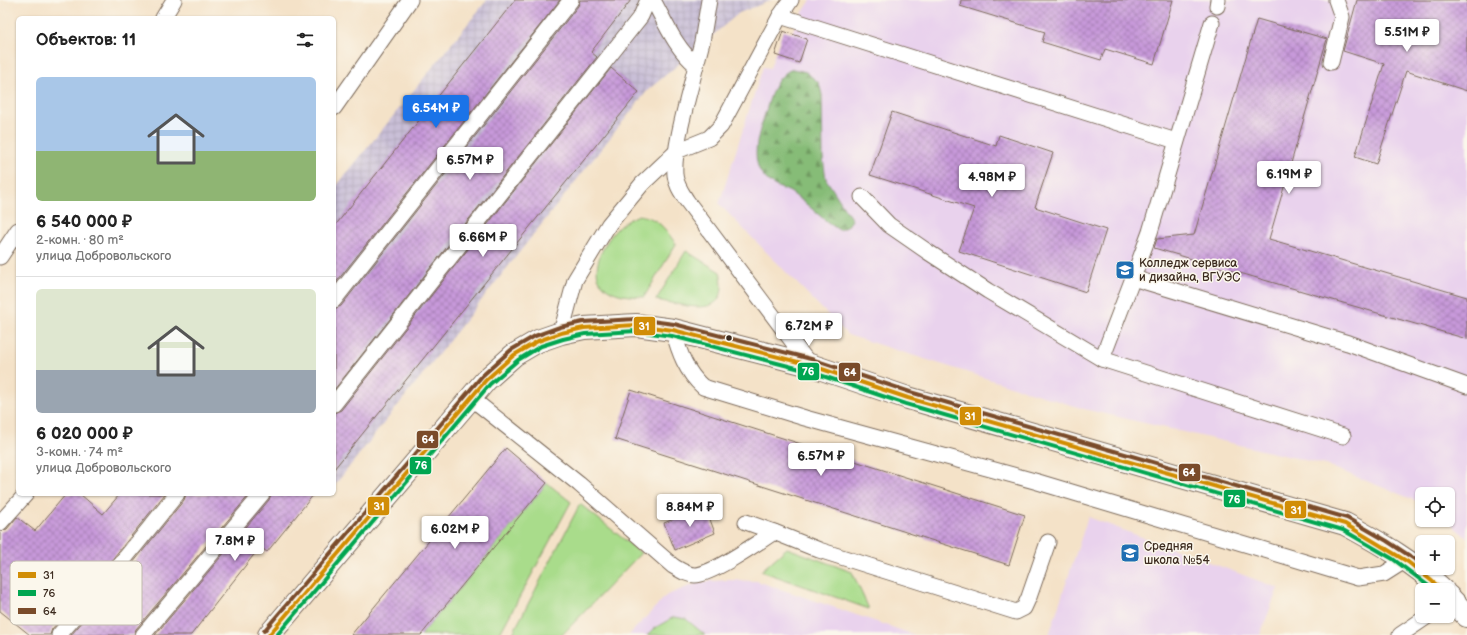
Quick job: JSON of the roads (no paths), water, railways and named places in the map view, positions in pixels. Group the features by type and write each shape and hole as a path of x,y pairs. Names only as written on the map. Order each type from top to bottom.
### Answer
{"main road":[{"path":"269,635 486,380 514,355 538,341 561,333 584,328 636,325 673,330 810,365 908,398 1345,524 1420,569 1434,583"},
{"path":"1455,604 1467,616"}],"lane":[{"path":"164,16 174,0"},
{"path":"336,105 410,0"},
{"path":"336,297 571,0"},
{"path":"336,401 636,22 648,0"},
{"path":"653,0 680,47 688,58 696,65"},
{"path":"709,0 702,42 677,151 675,176 678,188 686,201 810,365"},
{"path":"561,333 575,280 593,248 609,224 642,184 677,151 709,138 721,126 780,16 791,0"},
{"path":"1331,62 1342,17 1336,0"},
{"path":"780,16 1176,141"},
{"path":"1102,359 1150,232 1212,23"},
{"path":"862,196 888,225 988,291 1102,359 1343,436"},
{"path":"0,257 16,233"},
{"path":"1133,278 1348,343 1467,386"},
{"path":"673,330 678,350 685,365 693,379 703,387 805,418 1038,482 1358,578 1384,574 1406,560"},
{"path":"471,398 580,484 673,566 685,574 696,575 718,566 774,532"},
{"path":"0,523 24,496"},
{"path":"123,561 175,496"},
{"path":"143,635 260,496"},
{"path":"746,522 819,550 1016,612 1024,608 1048,542"},
{"path":"1400,635 1418,623"},
{"path":"59,635 68,625"}],"place":[{"name":"Колледж сервиса и дизайна, ВГУЭС","path":"1125,270"},
{"name":"Средняя школа №54","path":"1130,553"}]}
